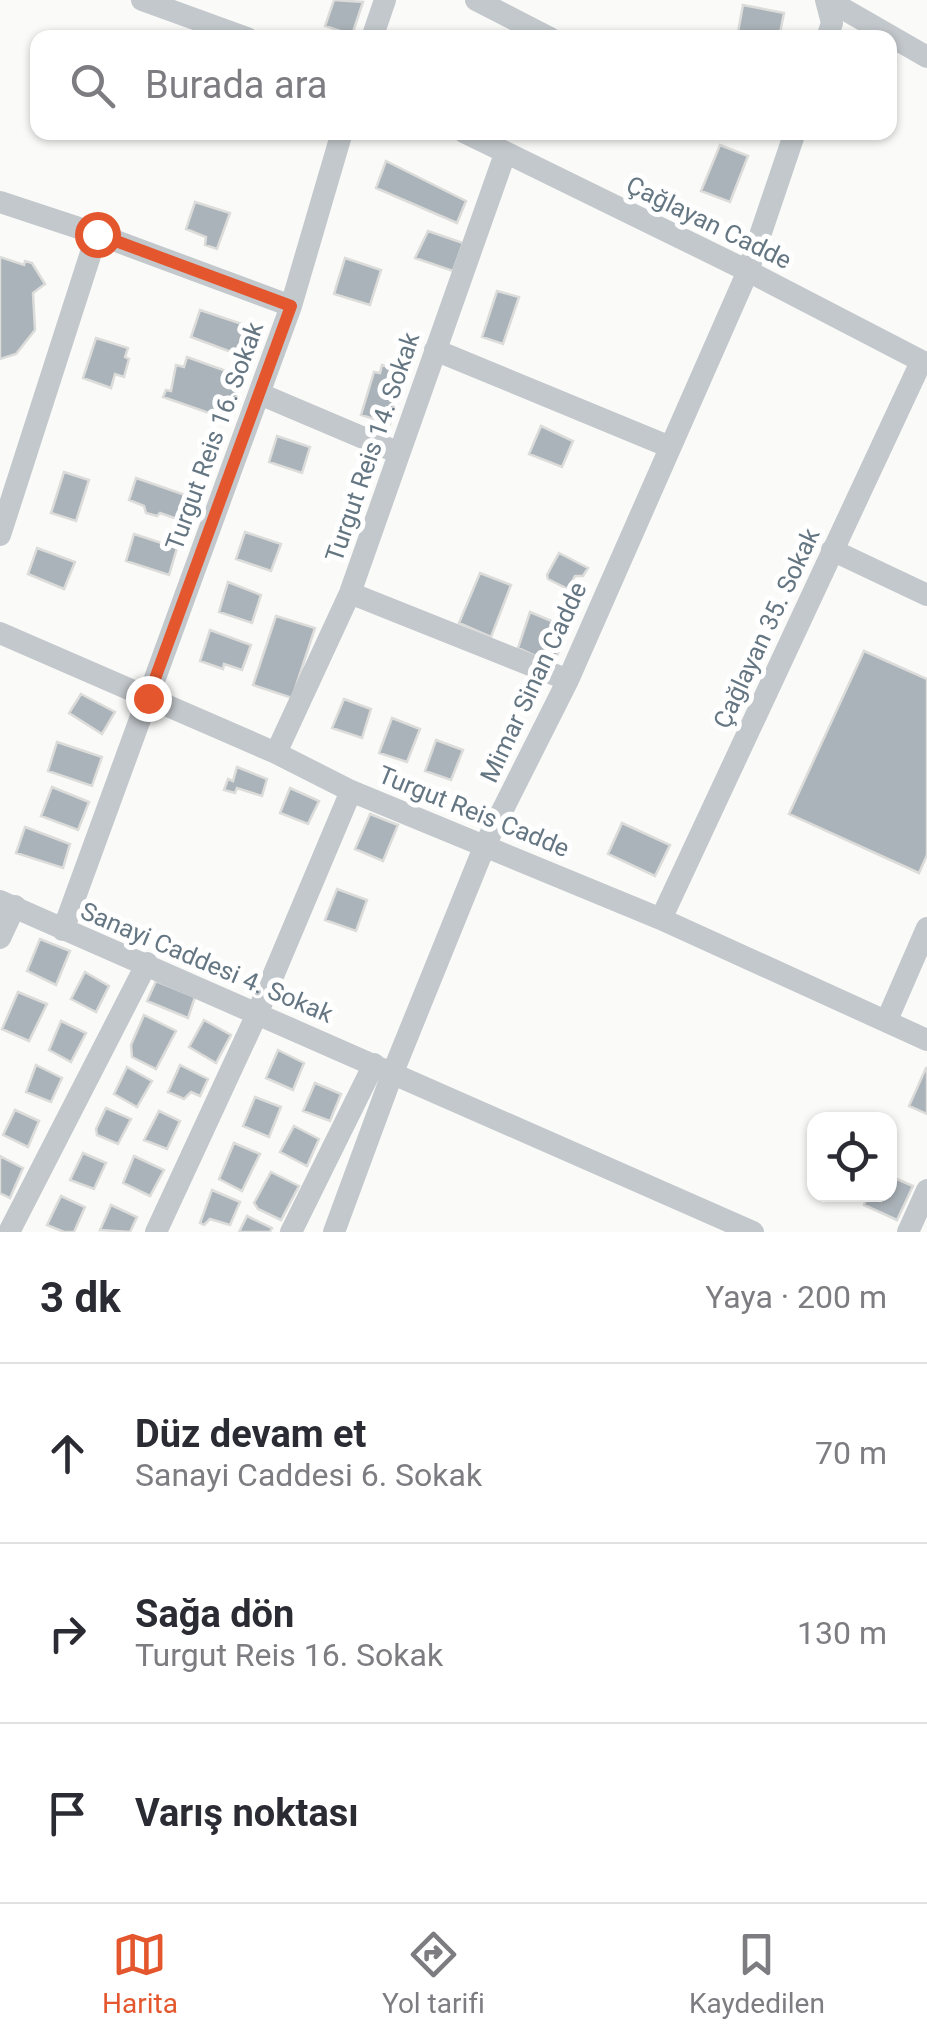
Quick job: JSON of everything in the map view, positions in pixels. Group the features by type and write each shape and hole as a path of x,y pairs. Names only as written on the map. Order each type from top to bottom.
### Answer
{"street":[{"path":"142,0 225,30"},
{"path":"375,30 385,0"},
{"path":"476,0 534,30"},
{"path":"827,0 830,30"},
{"path":"827,0 880,30"},
{"path":"897,40 927,57"},
{"name":"Turgut Reis 16. Sokak","path":"62,930 291,306 340,140"},
{"name":"Çağlayan Cadde","path":"479,140 748,271 924,363"},
{"name":"Mimar Sinan Cadde","path":"334,1232 384,1068 485,844 568,680 748,271 792,140"},
{"name":"Turgut Reis 14. Sokak","path":"276,753 350,593 505,154"},
{"path":"0,202 291,306"},
{"path":"0,536 97,234"},
{"path":"436,350 670,447"},
{"name":"Çağlayan 35. Sokak","path":"661,918 832,550 924,363"},
{"path":"260,394 399,454"},
{"path":"832,550 927,595"},
{"path":"350,593 568,680"},
{"name":"Turgut Reis Cadde","path":"0,633 276,753 350,791 661,918 927,1040"},
{"path":"156,1232 257,1014 350,791"},
{"path":"0,938 7,903"},
{"name":"Sanayi Caddesi 4. Sokak","path":"7,903 753,1232"},
{"path":"887,1020 927,928"},
{"path":"10,1232 147,963"},
{"path":"291,1232 384,1068"},
{"path":"908,1232 927,1190"}],"building":[{"path":"334,0 363,2 354,30 325,26"},
{"path":"743,5 784,13 781,30 738,30"},
{"path":"720,145 748,156 730,202 701,191"},
{"path":"386,161 466,201 457,223 376,188"},
{"path":"195,202 230,213 217,249 205,245 206,237 186,229"},
{"path":"428,231 463,243 453,271 415,258"},
{"path":"0,257 24,265 25,261 32,263 45,284 33,293 35,330 16,354 0,359"},
{"path":"345,258 381,270 370,305 334,294"},
{"path":"497,291 519,297 503,344 482,337"},
{"path":"200,310 251,327 242,356 191,337"},
{"path":"96,338 128,348 124,377 115,374 111,388 83,378"},
{"path":"187,357 226,371 224,376 241,382 229,420 163,397 166,390 171,391 176,365 184,367"},
{"path":"382,365 401,371 390,424 361,415 374,372 380,373"},
{"path":"541,426 573,441 562,467 529,454"},
{"path":"277,436 310,447 302,473 269,462"},
{"path":"64,472 89,480 76,521 51,513"},
{"path":"136,478 191,497 183,521 146,513 144,506 129,500"},
{"path":"245,532 281,544 271,571 236,559"},
{"path":"134,534 177,548 169,575 126,561"},
{"path":"37,548 75,562 64,589 28,574"},
{"path":"559,553 588,568 583,576 575,576 568,589 547,575"},
{"path":"480,573 511,585 491,637 459,623"},
{"path":"228,582 261,595 252,623 219,612"},
{"path":"530,612 561,625 555,644 559,651 553,664 518,648"},
{"path":"276,616 315,628 292,698 253,685"},
{"path":"210,630 251,645 242,670 224,664 223,669 200,661"},
{"path":"864,651 927,679 927,855 919,873 789,814"},
{"path":"81,694 115,712 102,734 69,713"},
{"path":"344,699 371,709 362,738 332,728"},
{"path":"392,718 420,729 407,762 379,753"},
{"path":"436,740 463,750 451,780 425,771"},
{"path":"57,742 102,757 92,786 48,771"},
{"path":"237,767 267,779 262,796 237,788 235,793 224,790 228,779 233,781"},
{"path":"52,787 89,802 78,830 41,816"},
{"path":"290,788 319,801 308,824 280,813"},
{"path":"370,814 398,825 383,861 355,849"},
{"path":"622,823 670,845 655,876 608,854"},
{"path":"25,827 70,844 63,868 16,853"},
{"path":"337,889 367,900 356,931 325,920"},
{"path":"40,939 70,951 56,985 27,971"},
{"path":"85,972 109,986 96,1012 71,999"},
{"path":"156,981 195,997 188,1018 147,1001"},
{"path":"18,992 47,1004 29,1041 2,1029"},
{"path":"144,1015 176,1031 156,1069 132,1057 131,1045"},
{"path":"204,1020 231,1035 216,1063 189,1047"},
{"path":"61,1021 86,1033 71,1062 49,1050"},
{"path":"278,1050 304,1063 293,1090 266,1078"},
{"path":"36,1065 62,1078 51,1102 26,1092"},
{"path":"180,1065 208,1079 200,1096 191,1092 184,1099 168,1092"},
{"path":"127,1067 152,1081 137,1107 114,1094"},
{"path":"927,1068 927,1114 909,1106"},
{"path":"315,1083 341,1094 330,1121 303,1111"},
{"path":"255,1097 281,1107 269,1137 243,1126"},
{"path":"106,1108 131,1119 118,1144 97,1135"},
{"path":"15,1110 39,1121 28,1147 3,1135"},
{"path":"159,1111 180,1121 167,1149 144,1140"},
{"path":"294,1126 319,1139 307,1166 280,1152"},
{"path":"234,1143 260,1154 242,1191 219,1179"},
{"path":"83,1153 106,1163 94,1189 70,1180"},
{"path":"0,1156 23,1168 10,1198 0,1193"},
{"path":"134,1156 164,1170 150,1196 123,1183"},
{"path":"271,1172 299,1186 281,1220 254,1203"},
{"path":"897,1179 913,1186 897,1220 864,1205 897,1202"},
{"path":"212,1190 240,1202 230,1225 210,1219 204,1225 200,1223"},
{"path":"61,1196 85,1207 74,1232 47,1225"},
{"path":"111,1205 137,1217 130,1232 100,1230"},
{"path":"247,1216 272,1228 270,1232 239,1232"}],"route":[{"path":"97,234 291,306 148,698"}]}
